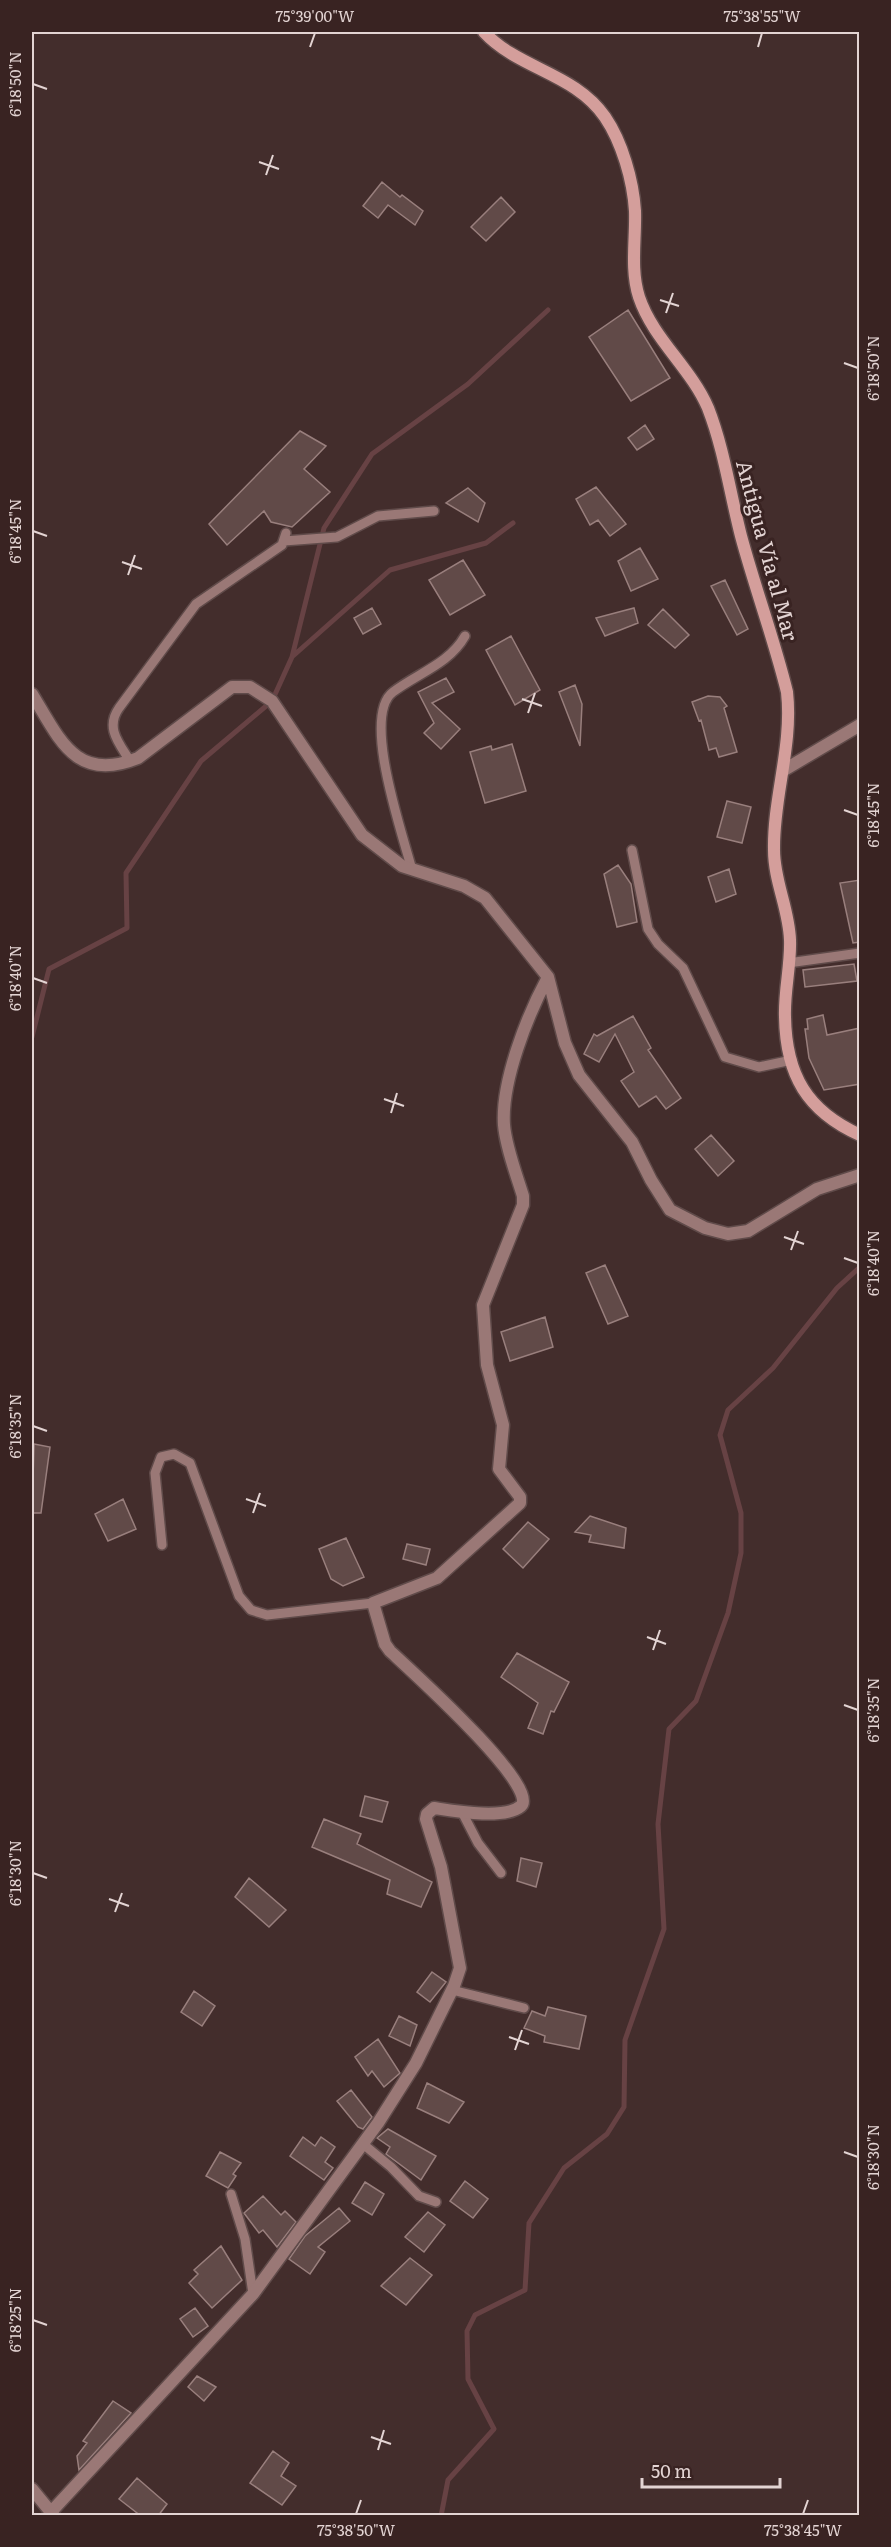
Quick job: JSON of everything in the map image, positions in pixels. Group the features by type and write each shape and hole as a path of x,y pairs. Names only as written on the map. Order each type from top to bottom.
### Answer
{"main road":[{"name":"Antigua Vía al Mar","path":"484,32 507,49 585,93 606,117 625,161 635,210 634,271 639,296 651,323 694,381 707,408 725,462 741,534 776,649 790,717 774,852 788,913 785,1018 797,1082 814,1106 835,1124 860,1135"}],"street":[{"path":"32,694 64,748 72,755 93,765 104,766 138,758 232,687 250,687 272,701 362,835 388,857 412,870 464,886 485,898 548,977 566,1043 579,1075 632,1142 661,1198 670,1210 679,1216 705,1228 728,1234 748,1231 817,1189 860,1175"},
{"path":"784,770 860,725"},
{"path":"32,2489 53,2514 253,2294 363,2144 416,2063 452,1990 460,1960 441,1867 426,1819 427,1814 434,1808 489,1814 519,1807 524,1798 518,1784 466,1723 390,1651 385,1644 373,1603 447,1572 520,1503 520,1497 499,1469 503,1425 486,1365 483,1305 523,1205 523,1196 504,1126 505,1102 531,1008 548,977"}],"lane":[{"path":"130,761 111,725 118,708 196,604 282,545 285,537 309,539 334,537 378,516 434,511"},
{"path":"412,870 383,760 381,730 384,706 393,692 452,654 465,636"},
{"path":"632,850 648,929 658,944 683,968 723,1055 727,1059 759,1068 792,1060"},
{"path":"788,963 860,953"},
{"path":"162,1545 155,1473 160,1457 174,1454 190,1463 238,1596 251,1610 267,1616 373,1603"},
{"path":"462,1812 478,1843 501,1873"},
{"path":"452,1990 524,2008"},
{"path":"363,2144 391,2167 419,2196 436,2202"},
{"path":"231,2194 245,2239 253,2294"}],"building":[{"path":"382,182 400,197 402,195 423,211 415,225 388,205 378,218 363,206"},
{"path":"501,197 515,212 486,241 471,227"},
{"path":"628,310 670,378 631,401 589,337"},
{"path":"645,425 654,439 637,450 628,438"},
{"path":"300,431 326,446 304,469 330,492 292,527 271,522 264,511 227,545 209,524"},
{"path":"596,487 626,524 610,536 598,520 590,525 576,499"},
{"path":"468,488 485,503 478,522 446,503"},
{"path":"640,548 658,579 631,591 618,561"},
{"path":"463,560 485,595 450,615 429,580"},
{"path":"725,580 748,629 737,635 711,586"},
{"path":"372,608 381,624 363,634 354,618"},
{"path":"634,608 638,623 605,636 596,618"},
{"path":"663,609 689,635 675,648 648,625"},
{"path":"511,636 540,690 515,705 486,650"},
{"path":"446,678 454,692 432,703 460,729 441,749 424,733 434,723 418,692"},
{"path":"575,685 582,704 580,746 559,692"},
{"path":"708,696 720,697 727,706 724,708 737,752 719,757 716,748 709,750 701,720 699,721 692,702"},
{"path":"512,744 526,791 485,803 470,752 491,746 492,750"},
{"path":"727,801 751,807 742,843 717,837"},
{"path":"618,865 631,884 637,922 617,927 604,874"},
{"path":"729,869 736,894 716,902 708,877"},
{"path":"860,880 860,942 853,943 840,883"},
{"path":"854,964 857,981 805,987 803,970"},
{"path":"823,1015 827,1035 860,1028 860,1084 824,1090 809,1058 805,1029 808,1029 807,1019"},
{"path":"633,1016 651,1048 648,1050 681,1098 666,1109 656,1096 639,1107 621,1081 634,1072 615,1034 599,1062 584,1054 594,1034 597,1036"},
{"path":"711,1135 734,1161 718,1176 695,1149"},
{"path":"605,1265 628,1316 608,1324 586,1273"},
{"path":"545,1317 553,1347 510,1361 501,1332"},
{"path":"34,1444 50,1447 41,1513 32,1513"},
{"path":"123,1499 136,1529 108,1541 95,1514"},
{"path":"590,1516 626,1528 624,1548 589,1542 591,1535 575,1532"},
{"path":"528,1522 549,1539 523,1568 503,1549"},
{"path":"346,1538 364,1577 343,1586 331,1579 319,1549"},
{"path":"407,1544 430,1549 426,1565 403,1559"},
{"path":"517,1653 569,1682 554,1712 551,1711 543,1734 528,1728 538,1703 501,1677"},
{"path":"365,1796 388,1802 382,1822 360,1816"},
{"path":"324,1819 361,1834 357,1844 432,1882 421,1907 387,1894 390,1880 312,1847"},
{"path":"521,1858 542,1863 536,1887 517,1881"},
{"path":"249,1878 286,1910 269,1927 235,1897"},
{"path":"432,1972 446,1982 430,2002 417,1992"},
{"path":"194,1991 215,2006 202,2026 181,2012"},
{"path":"548,2007 586,2016 579,2049 544,2042 545,2036 524,2028 532,2011 545,2016"},
{"path":"399,2016 417,2025 410,2046 389,2036"},
{"path":"378,2039 400,2073 384,2087 372,2071 368,2076 355,2057"},
{"path":"427,2083 464,2102 449,2123 417,2108"},
{"path":"351,2090 372,2117 363,2129 358,2127 337,2101"},
{"path":"388,2129 436,2156 421,2180 386,2154 390,2147 377,2138"},
{"path":"303,2137 315,2146 321,2137 335,2147 325,2162 333,2168 324,2180 290,2156"},
{"path":"220,2152 241,2163 233,2174 236,2176 228,2188 206,2176"},
{"path":"465,2181 488,2199 473,2218 450,2201"},
{"path":"365,2182 384,2194 372,2215 352,2203"},
{"path":"263,2196 281,2215 285,2211 296,2222 277,2247 263,2230 259,2233 244,2213"},
{"path":"339,2208 350,2221 318,2247 325,2252 310,2274 289,2259 305,2236"},
{"path":"428,2212 445,2225 424,2252 405,2237"},
{"path":"221,2246 242,2280 212,2308 189,2283 198,2274 194,2270"},
{"path":"410,2258 432,2275 406,2305 381,2286"},
{"path":"195,2308 208,2326 193,2337 180,2319"},
{"path":"197,2376 216,2387 204,2401 188,2387"},
{"path":"113,2401 131,2413 79,2470 77,2456 87,2443 83,2441"},
{"path":"273,2451 289,2463 281,2476 296,2486 282,2505 250,2483"},
{"path":"137,2478 167,2504 158,2516 141,2516 119,2499"}],"waterway":[{"path":"32,1037 49,969 127,928 126,873 201,761 272,701 292,657 324,528 372,454 468,384 548,310"},
{"path":"293,656 390,570 486,543 513,523"},
{"path":"441,2516 448,2480 494,2429 468,2379 467,2331 475,2315 525,2290 529,2223 564,2168 607,2134 624,2107 625,2040 664,1929 658,1824 669,1729 696,1701 728,1613 741,1553 741,1513 720,1435 728,1410 773,1368 837,1288 860,1267"}]}
